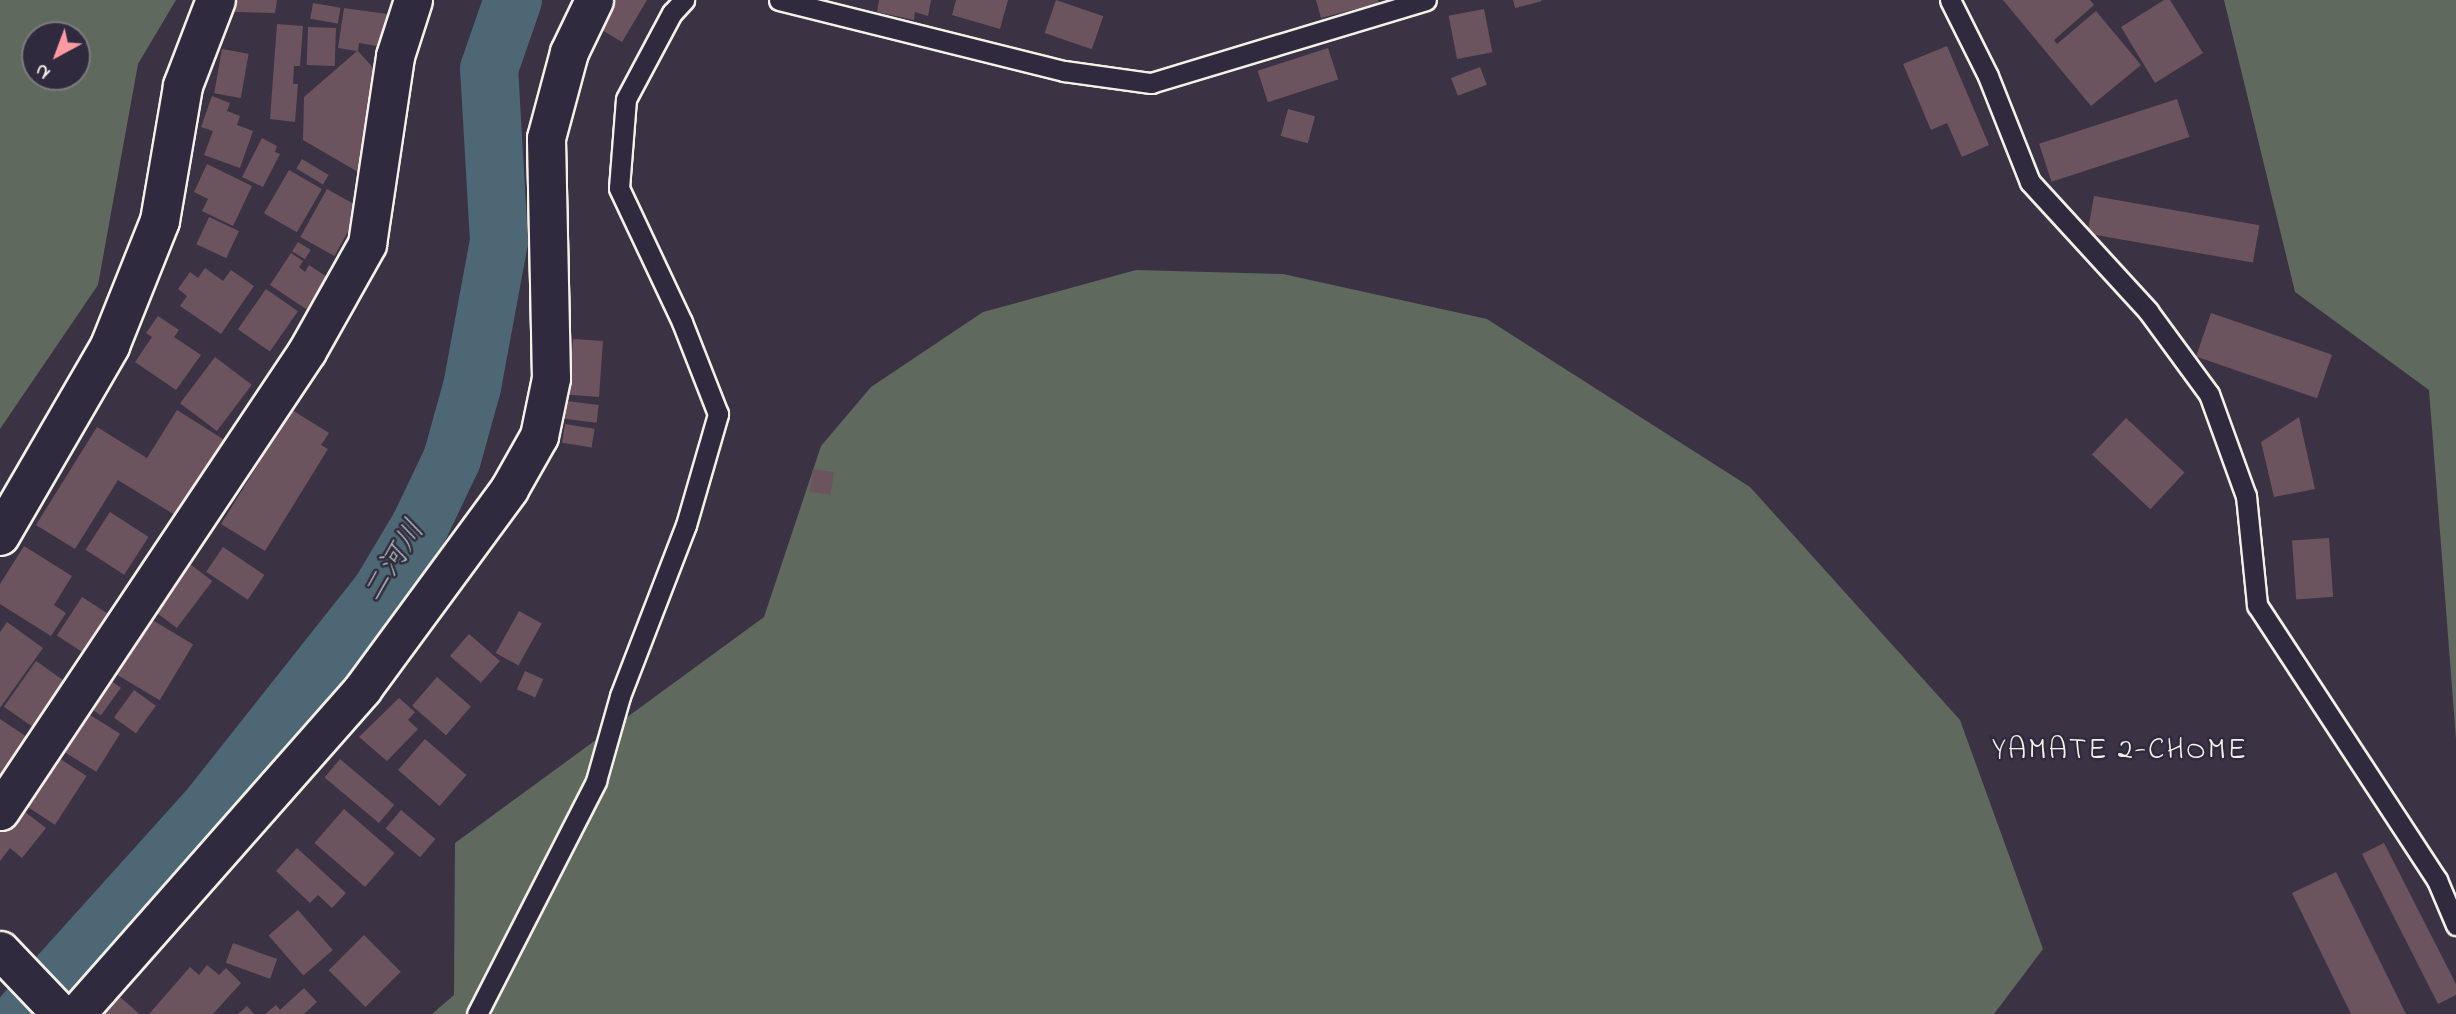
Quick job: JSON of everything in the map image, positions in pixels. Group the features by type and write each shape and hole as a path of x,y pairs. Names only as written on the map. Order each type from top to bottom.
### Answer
{"main road":[{"path":"0,536 110,346 160,221 183,86 216,0"}],"street":[{"path":"0,811 307,351 367,244 395,56 412,0"},
{"path":"76,1014 363,688 509,489 540,436 551,378 546,138 569,52 594,0"},
{"path":"0,950 61,1014"}],"lane":[{"path":"477,1014 596,781 620,696 686,525 718,414 682,322 619,188 626,99 672,13 684,0"},
{"path":"779,0 1064,71 1151,83 1426,0"},
{"path":"1950,0 1988,76 2030,182 2148,311 2209,394 2246,496 2258,605 2437,880 2456,925"}],"green space":[{"path":"0,0 176,0 138,64 98,285 0,429"},
{"path":"2224,0 2456,0 2456,739 2429,390 2295,292"},
{"path":"1136,270 1283,274 1487,319 1750,487 1960,720 2043,949 1994,1014 432,1014 454,995 455,843 764,617 821,446 871,387 983,312"}],"building":[{"path":"232,0 277,0 275,13 233,12"},
{"path":"614,0 647,0 622,42 597,27"},
{"path":"879,0 931,0 928,16 915,12 914,20 877,12"},
{"path":"956,0 1008,0 1000,29 952,15"},
{"path":"1056,0 1103,16 1092,49 1045,33"},
{"path":"1316,0 1378,0 1379,3 1321,18"},
{"path":"1513,0 1541,0 1542,1 1515,8"},
{"path":"2003,0 2090,0 2094,5 2054,40 2057,44 2096,11 2141,65 2091,106"},
{"path":"2164,0 2170,0 2203,53 2155,83 2121,27"},
{"path":"313,3 341,8 338,24 310,19"},
{"path":"344,8 394,15 389,48 359,43 358,51 385,81 365,176 303,140 304,97 357,51 338,48"},
{"path":"1484,9 1492,52 1457,59 1449,16"},
{"path":"277,24 303,26 300,66 294,66 293,84 298,84 295,122 270,119"},
{"path":"308,27 336,28 335,66 307,65"},
{"path":"1947,46 1989,145 1962,157 1947,123 1931,130 1903,64"},
{"path":"1328,48 1338,79 1268,102 1258,71"},
{"path":"222,49 249,54 241,98 214,93"},
{"path":"1480,67 1487,85 1458,96 1451,78"},
{"path":"212,96 230,103 227,111 240,116 237,125 253,131 240,168 204,155 213,131 201,127"},
{"path":"2177,99 2189,137 2051,182 2039,144"},
{"path":"1288,109 1315,116 1308,143 1281,136"},
{"path":"262,138 277,146 275,152 280,154 263,187 242,177"},
{"path":"302,159 329,175 323,184 296,168"},
{"path":"207,164 252,186 233,226 202,211 208,199 194,192"},
{"path":"289,170 322,189 297,232 264,213"},
{"path":"327,189 361,208 334,256 300,237"},
{"path":"2094,196 2259,225 2253,263 2087,233"},
{"path":"209,217 239,231 226,258 196,244"},
{"path":"298,242 311,250 305,259 292,251"},
{"path":"291,253 303,261 299,267 305,272 309,265 327,277 306,309 270,285"},
{"path":"205,268 223,281 231,270 254,286 221,334 180,306 187,296 178,289 190,272 198,278"},
{"path":"266,289 298,311 270,352 238,329"},
{"path":"2211,313 2332,355 2317,398 2196,356"},
{"path":"158,316 179,330 174,337 201,355 176,390 135,362 152,337 146,333"},
{"path":"573,339 603,341 599,397 569,395"},
{"path":"215,357 252,385 217,431 180,403"},
{"path":"567,401 599,405 597,423 565,419"},
{"path":"177,410 226,441 178,517 118,480 75,549 36,525 97,427 147,458"},
{"path":"292,410 329,433 321,445 328,449 265,551 221,524"},
{"path":"2299,417 2315,489 2274,497 2261,442"},
{"path":"2126,418 2185,473 2150,509 2092,455"},
{"path":"565,424 595,429 592,447 562,443"},
{"path":"813,469 834,472 831,495 810,492"},
{"path":"110,512 149,537 124,575 85,550"},
{"path":"2329,538 2333,597 2296,599 2292,541"},
{"path":"24,546 72,576 54,605 66,613 51,636 0,604 0,584"},
{"path":"223,547 264,575 248,600 206,572"},
{"path":"174,552 212,581 177,628 138,599"},
{"path":"82,597 107,613 82,652 57,636"},
{"path":"134,609 193,645 160,700 101,665"},
{"path":"519,611 542,624 518,666 496,653"},
{"path":"7,622 43,648 0,708 0,632"},
{"path":"469,634 500,661 481,683 450,656"},
{"path":"36,661 75,688 42,734 4,707"},
{"path":"525,671 543,679 535,697 517,689"},
{"path":"99,672 121,688 101,715 79,700"},
{"path":"437,677 471,707 446,735 412,706"},
{"path":"134,690 156,706 136,733 114,718"},
{"path":"399,698 415,712 408,720 418,729 387,761 359,737"},
{"path":"87,713 120,734 96,772 63,751"},
{"path":"0,719 33,741 0,784"},
{"path":"425,739 467,775 440,806 398,770"},
{"path":"48,751 87,776 55,825 16,800"},
{"path":"340,759 394,805 379,823 325,777"},
{"path":"16,805 46,828 22,858 10,848 0,861 0,825"},
{"path":"344,809 395,853 365,887 314,843"},
{"path":"401,810 435,839 420,857 386,828"},
{"path":"2384,843 2456,984 2456,995 2438,1004 2362,854"},
{"path":"297,848 346,893 332,908 318,895 310,903 276,871"},
{"path":"2336,872 2406,1014 2351,1014 2292,893"},
{"path":"298,910 333,950 303,976 269,936"},
{"path":"364,935 401,972 365,1007 329,970"},
{"path":"233,943 277,959 270,979 226,963"},
{"path":"207,965 219,975 226,968 241,983 213,1014 149,1014 190,967 199,975"},
{"path":"304,988 317,1002 304,1014 265,1014 276,1005 280,1010"},
{"path":"120,997 136,1011 139,1014 105,1014"},
{"path":"247,1006 254,1014 238,1014"}],"waterway":[{"name":"二河川","path":"24,1014 211,806 380,593 420,526 452,459 472,387 499,241 489,69 513,0"}],"district":[{"name":"YAMATE 2-CHOME","path":"2120,751"}]}
